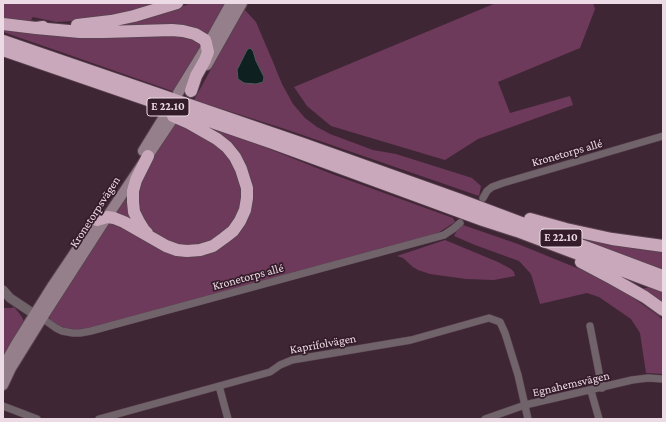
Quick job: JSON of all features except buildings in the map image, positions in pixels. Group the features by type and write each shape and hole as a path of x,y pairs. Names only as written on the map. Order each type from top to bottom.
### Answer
{"highway":[{"path":"36,28 85,25 111,21 134,16 177,3"},
{"path":"3,24 96,32 172,30 195,34 204,40 208,52 205,60 185,94"},
{"name":"E 22.10","path":"3,41 303,144 460,200 663,276"},
{"name":"E 22.10","path":"3,50 273,143 517,231 663,286"},
{"path":"102,218 114,218 124,222 166,246 177,250 200,250 213,246 233,231 245,210 247,198 245,179 235,158 227,147 217,139 189,123 157,110 113,87"},
{"path":"148,156 136,180 133,190 133,202 134,212 139,222 144,230 154,239"},
{"path":"460,200 485,205 566,229 612,239 663,246"},
{"path":"483,220 524,240 564,254 589,266 640,294 663,310"}],"main road":[{"path":"207,46 230,3"},
{"path":"185,94 217,48 242,3"},
{"name":"Kronetorpsvägen","path":"39,316 149,142 168,119 148,156 102,218"},
{"path":"3,367 16,344 39,316"},
{"path":"3,385 39,316"}],"street":[{"name":"Kronetorps allé","path":"483,198 487,191 492,187 503,183 663,136"},
{"name":"Kronetorps allé","path":"39,316 56,328 62,330 73,333 92,331 423,241 444,234 460,223"},
{"path":"3,290 10,298 39,316"},
{"name":"Kaprifolvägen","path":"99,419 270,372 280,365 292,360 411,340 490,318 500,322 505,333 518,375 528,419"},
{"path":"590,326 602,388"},
{"name":"Egnahemsvägen","path":"485,419 525,405 632,380 648,378 663,379"},
{"path":"219,386 228,419"},
{"path":"591,390 599,419"},
{"path":"3,406 29,418 37,419"}],"shaded area":[{"path":"3,3 163,3 117,15 75,21 56,22 33,17 29,23 3,21"},
{"path":"191,3 227,3 208,38 94,28 173,10"},
{"path":"496,3 593,3 595,9 580,48 498,82 510,113 570,96 573,105 478,139 445,160 331,126 307,106 294,87"},
{"path":"244,9 256,22 282,84 293,104 305,118 330,134 373,150 396,154 472,178 481,186 479,196 288,130 194,100"},
{"path":"3,27 189,35 203,45 175,92 3,32"},
{"path":"250,48 253,51 264,77 263,82 256,84 244,83 238,79 237,70 247,50"},
{"path":"176,123 214,141 239,169 243,198 235,223 206,245 178,246 153,234 138,213 138,188 150,162"},
{"path":"197,123 453,218 455,222 433,235 95,327 77,330 66,328 52,321 48,316 110,221 168,250 232,237 249,178"},
{"path":"132,184 137,226 112,213"},
{"path":"463,225 518,244 589,273 622,290 656,314 663,320 663,374 646,373 640,333 631,319 599,297 587,293 540,304 531,274 519,261 454,236 458,228"},
{"path":"562,233 663,251 663,269"},
{"path":"445,240 498,262 511,269 515,276 494,280 466,279 430,274 418,270 403,258 397,256"},
{"path":"644,288 651,288 663,293 663,305 646,293"},
{"path":"13,307 22,317 24,322 3,361 3,308"}]}
